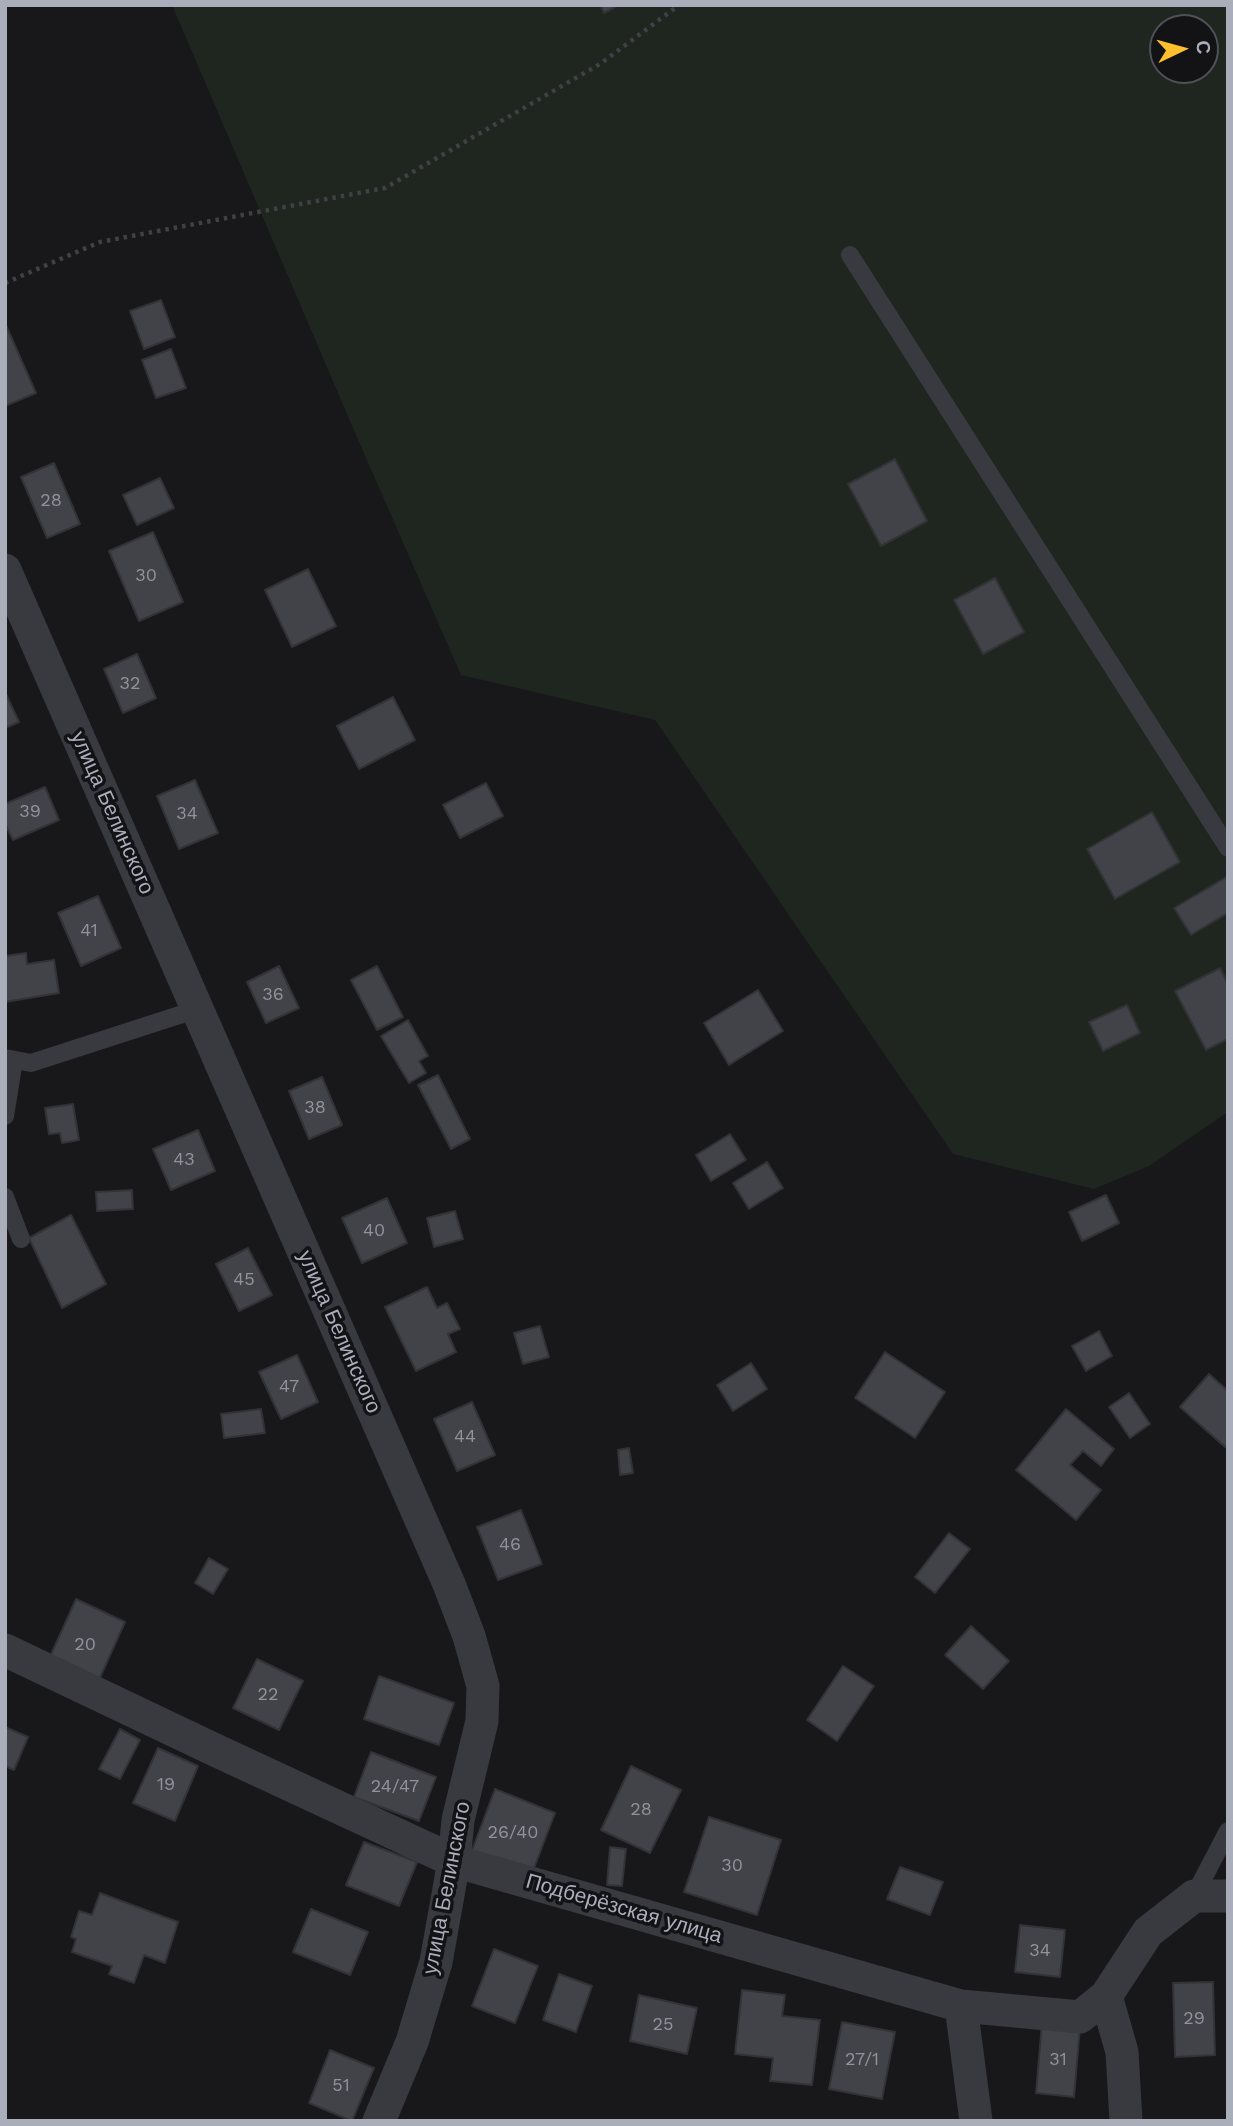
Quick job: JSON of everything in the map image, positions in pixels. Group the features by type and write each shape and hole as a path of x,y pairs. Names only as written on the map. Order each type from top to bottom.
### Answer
{"street":[{"name":"улица Белинского","path":"5,570 449,1584 469,1636 483,1686 482,1721 458,1820 454,1861 436,1962 412,2042 379,2121"},
{"name":"Подберёзская улица","path":"5,1650 454,1861 961,2006 1080,2017 1106,1996 1148,1931 1195,1896"},
{"path":"1195,1896 1228,1896"},
{"path":"1106,1996 1122,2052 1126,2121"},
{"path":"961,2006 976,2121"}],"lane":[{"path":"850,255 1228,848"},
{"path":"5,1116 10,1059 31,1063 198,1009"},
{"path":"5,1197 21,1239"},
{"path":"1195,1896 1228,1831"}],"path":[{"path":"5,283 100,242 385,188 600,64 679,5"}],"shaded area":[{"path":"172,5 1228,5 1228,1112 1149,1166 1094,1189 953,1154 655,720 461,675"}],"building":[{"path":"600,5 619,5 604,13"},
{"path":"161,300 175,337 144,349 130,311"},
{"path":"5,323 36,393 5,406"},
{"path":"171,349 186,388 156,398 142,360"},
{"path":"895,459 927,521 881,546 848,484"},
{"path":"54,463 80,524 47,538 21,477"},
{"path":"160,478 174,508 137,525 123,495"},
{"path":"153,532 183,602 139,621 109,551"},
{"path":"308,569 336,626 292,647 265,590"},
{"path":"995,578 1024,632 983,654 954,600"},
{"path":"137,654 156,698 123,713 104,669"},
{"path":"5,692 19,722 5,728"},
{"path":"393,697 415,740 359,769 337,726"},
{"path":"195,780 218,833 179,849 157,796"},
{"path":"486,783 503,816 460,838 443,805"},
{"path":"45,787 59,820 13,840 5,824 5,804"},
{"path":"1152,812 1180,862 1115,899 1087,849"},
{"path":"1228,876 1228,913 1191,935 1174,908"},
{"path":"98,896 121,948 81,966 58,913"},
{"path":"26,953 27,964 54,960 59,993 5,1002 5,956"},
{"path":"279,966 299,1008 266,1023 247,982"},
{"path":"377,966 403,1017 377,1030 351,980"},
{"path":"1220,968 1228,984 1228,1039 1206,1050 1175,991"},
{"path":"758,990 783,1031 729,1065 704,1023"},
{"path":"1127,1005 1140,1033 1103,1051 1089,1022"},
{"path":"408,1020 428,1056 419,1061 426,1073 409,1083 381,1036"},
{"path":"438,1075 470,1139 451,1149 418,1085"},
{"path":"322,1077 342,1125 309,1139 289,1091"},
{"path":"73,1104 79,1140 62,1143 60,1133 49,1134 45,1108"},
{"path":"198,1130 215,1171 171,1190 153,1149"},
{"path":"730,1134 746,1160 711,1181 696,1155"},
{"path":"767,1162 783,1188 749,1209 733,1183"},
{"path":"132,1190 133,1209 97,1211 96,1192"},
{"path":"1106,1195 1119,1223 1082,1241 1069,1212"},
{"path":"387,1198 407,1243 362,1263 342,1218"},
{"path":"455,1211 463,1239 434,1247 427,1218"},
{"path":"71,1215 106,1284 62,1308 29,1238"},
{"path":"248,1248 272,1295 239,1311 216,1264"},
{"path":"427,1287 437,1308 447,1303 460,1329 448,1334 456,1352 416,1371 385,1307"},
{"path":"540,1326 549,1357 523,1364 514,1333"},
{"path":"1099,1331 1112,1356 1086,1371 1072,1346"},
{"path":"885,1352 945,1392 915,1438 855,1398"},
{"path":"297,1355 318,1402 281,1419 259,1372"},
{"path":"751,1363 767,1389 733,1411 717,1385"},
{"path":"1209,1374 1228,1391 1228,1444 1225,1447 1180,1407"},
{"path":"1129,1393 1150,1424 1130,1438 1109,1407"},
{"path":"472,1402 495,1455 457,1471 434,1419"},
{"path":"261,1409 265,1433 224,1438 221,1414"},
{"path":"1066,1409 1114,1449 1101,1466 1083,1451 1070,1465 1101,1490 1076,1520 1016,1470"},
{"path":"629,1448 633,1473 620,1475 618,1450"},
{"path":"521,1510 542,1564 498,1580 477,1527"},
{"path":"949,1533 970,1549 935,1593 915,1577"},
{"path":"209,1558 228,1569 213,1594 195,1583"},
{"path":"76,1599 125,1622 94,1691 45,1668"},
{"path":"971,1626 1009,1661 983,1689 945,1655"},
{"path":"257,1659 303,1681 279,1730 233,1708"},
{"path":"843,1666 874,1686 837,1741 807,1720"},
{"path":"379,1676 454,1703 439,1745 364,1719"},
{"path":"5,1727 28,1737 14,1770 5,1766"},
{"path":"120,1729 140,1740 120,1779 99,1769"},
{"path":"158,1748 198,1766 175,1821 133,1803"},
{"path":"371,1752 436,1777 419,1821 354,1797"},
{"path":"631,1766 681,1790 650,1853 601,1830"},
{"path":"495,1789 555,1813 531,1876 471,1853"},
{"path":"709,1817 781,1840 757,1915 684,1892"},
{"path":"364,1842 417,1862 399,1906 346,1885"},
{"path":"610,1847 626,1849 622,1886 607,1885"},
{"path":"900,1867 943,1882 930,1915 887,1899"},
{"path":"100,1893 178,1922 165,1963 144,1955 134,1983 109,1974 112,1966 72,1952 76,1939 71,1937 79,1911 92,1915"},
{"path":"311,1909 368,1932 350,1975 293,1952"},
{"path":"1020,1925 1065,1930 1060,1977 1015,1972"},
{"path":"494,1949 538,1966 515,2023 472,2006"},
{"path":"559,1974 592,1986 576,2032 543,2020"},
{"path":"1213,1982 1215,2055 1175,2057 1173,1983"},
{"path":"742,1990 785,1995 782,2016 820,2020 812,2085 770,2081 773,2058 735,2054"},
{"path":"639,1995 697,2008 687,2054 630,2041"},
{"path":"842,2022 895,2032 882,2099 829,2089"},
{"path":"1042,2023 1080,2027 1074,2097 1036,2093"},
{"path":"330,2050 374,2068 352,2121 309,2103"}]}
